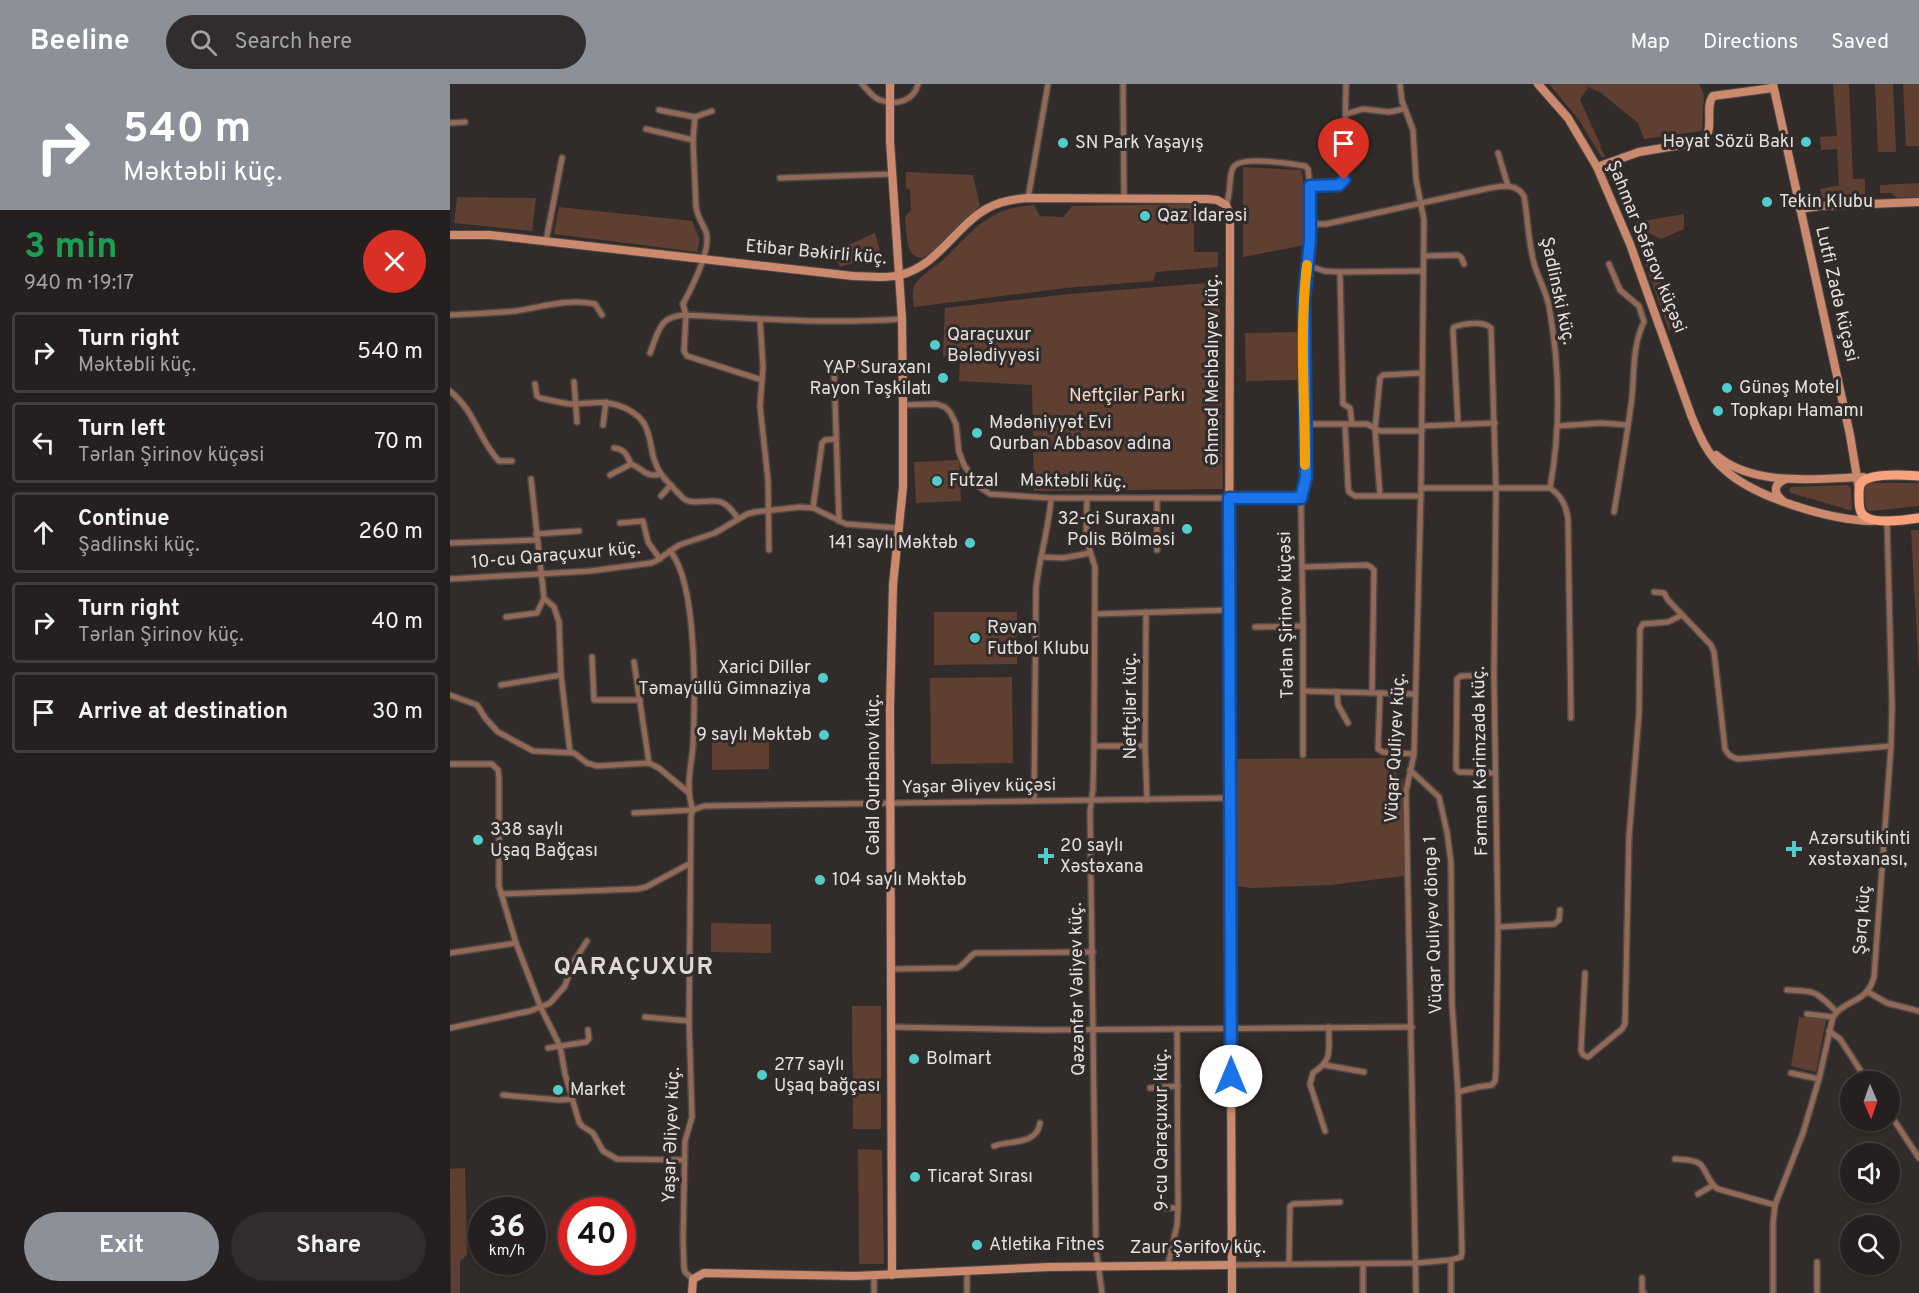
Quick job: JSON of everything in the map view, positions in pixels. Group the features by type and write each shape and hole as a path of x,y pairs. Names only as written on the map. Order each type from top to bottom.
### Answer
{"main road":[{"path":"1917,475 1882,476 1864,481 1859,489 1861,513 1868,519 1883,521 1918,519"}],"street":[{"path":"862,84 875,98 890,102 910,99 918,84"},
{"name":"Cəlal Qurbanov küç.","path":"890,84 892,174 903,364 903,488 893,585 890,707 892,1275"},
{"path":"1028,198 1047,84"},
{"path":"1123,84 1124,199"},
{"path":"1310,186 1339,185 1344,180 1346,84"},
{"path":"1400,84 1404,109 1413,130 1416,179 1421,204"},
{"name":"Şahmar Səfərov küçəsi","path":"1538,84 1568,118 1597,167 1630,244 1702,439"},
{"path":"1597,167 1639,152 1704,140 1709,130 1710,101 1713,96 1773,86"},
{"name":"Lutfi Zadə küçəsi","path":"1773,86 1844,403 1859,489"},
{"path":"1346,114 1363,109 1389,112 1404,109"},
{"path":"659,110 695,117 712,111"},
{"path":"695,117 693,140 697,215 706,236 702,259 683,304 686,315 685,354 762,380"},
{"path":"450,123 465,123"},
{"path":"646,129 693,140"},
{"path":"1226,205 1231,192 1233,166 1240,162 1254,161 1305,166 1310,174 1310,224 1326,224 1508,186 1498,153"},
{"path":"546,241 562,158"},
{"path":"780,178 892,174"},
{"name":"Şadlinski küç.","path":"1508,186 1522,191 1524,195 1533,261 1548,304 1556,350 1558,426 1550,488"},
{"name":"Etibar Bəkirli küç.","path":"450,235 490,235 853,276 899,275 922,265 982,211 1007,200 1028,198 1207,199 1217,200 1226,205"},
{"path":"1800,209 1820,206 1919,202"},
{"name":"Vüqar Quliyev küç.","path":"1416,1293 1406,792 1414,754 1421,496 1424,220 1421,204"},
{"name":"Əhməd Mehbalıyev küç.","path":"1226,205 1230,215 1232,1293"},
{"name":"Tərlan Şirinov küçəsi","path":"1303,755 1301,498 1305,483 1304,319 1310,224"},
{"path":"1424,256 1458,255 1464,264"},
{"path":"1609,264 1620,290 1639,306 1644,322 1639,332 1634,360 1633,390 1614,512"},
{"path":"1307,265 1324,271 1340,272 1423,271"},
{"path":"1340,272 1343,404 1350,408 1352,424"},
{"path":"450,315 519,310 558,303 590,302 595,303 602,315"},
{"path":"1642,314 1654,310"},
{"path":"650,353 659,330 666,320 674,315 760,320 902,319"},
{"path":"760,320 763,367 760,406 768,480 769,550"},
{"name":"Fərman Kərimzadə küç.","path":"1458,424 1454,327 1485,324 1491,328 1496,488 1494,675 1498,927 1496,1078 1492,1085 1458,1092"},
{"path":"839,521 835,367 903,364"},
{"path":"1380,496 1375,429 1380,378 1383,375 1422,373"},
{"path":"574,382 577,422"},
{"path":"535,384 537,396 540,398 577,404 598,401 625,408 640,418 649,434 661,474 685,500 688,502 722,502 739,519"},
{"path":"450,391 472,414 492,454 499,461 512,461"},
{"path":"603,425 606,402"},
{"name":"Məktəbli küç.","path":"903,405 945,406 956,424 959,452 964,465 973,480 990,494 1051,498 1301,498"},
{"path":"1305,424 1367,424 1387,432 1458,424 1495,423"},
{"path":"1558,426 1601,423 1628,425"},
{"path":"1345,424 1349,492 1355,496 1421,496"},
{"path":"813,508 822,443 825,440 836,439"},
{"path":"1702,439 1726,463 1740,471 1759,476 1787,478 1882,476"},
{"path":"1702,439 1713,458 1731,475 1754,489 1782,500 1845,518 1883,521"},
{"path":"614,448 623,449 631,464 650,476 661,474"},
{"path":"610,475 631,464"},
{"path":"1782,500 1778,496 1776,487 1779,482 1787,478"},
{"path":"506,616 537,613 544,598 531,480"},
{"path":"661,496 671,485"},
{"path":"1421,488 1550,488 1557,492 1564,502 1568,519 1571,718"},
{"path":"1034,801 1036,589 1048,528 1051,498"},
{"name":"Qəzənfər Vəliyev küç.","path":"1087,498 1086,538 1095,567 1094,746 1091,801 1096,1249 1102,1293"},
{"path":"1156,550 1157,498"},
{"name":"10-cu Qaraçuxur küç.","path":"450,579 614,568 651,563 689,540 723,529 747,514 768,510 813,508 846,524 899,528"},
{"path":"620,523 643,521 648,542 660,559"},
{"name":"Şərq küç","path":"1868,992 1874,977 1876,959 1891,746 1892,697 1883,521"},
{"path":"450,543 536,537 579,531"},
{"name":"Yaşar Əliyev küç.","path":"670,551 676,558 686,588 691,621 695,693 689,793 693,810 689,864 689,1021 692,1117 685,1141 683,1262 685,1272 693,1279"},
{"path":"1041,557 1063,558 1090,553"},
{"path":"1303,567 1367,565 1374,570 1372,692"},
{"path":"1654,592 1664,593 1711,645 1714,652 1725,749 1733,758 1823,753 1891,746"},
{"path":"544,598 557,613 570,752"},
{"path":"1095,614 1229,610"},
{"name":"Neftçilər küç.","path":"1146,612 1147,800"},
{"path":"1585,973 1581,1050 1583,1055 1588,1057 1625,1024 1629,837 1639,714 1640,629 1643,624 1668,622 1682,615"},
{"path":"1255,627 1303,626"},
{"path":"592,657 594,700 640,700"},
{"path":"634,662 649,763"},
{"path":"501,685 561,675"},
{"path":"1494,675 1461,676 1457,679 1456,769 1459,772 1495,772"},
{"path":"1303,691 1414,694"},
{"path":"1337,692 1338,705 1348,723"},
{"path":"1380,693 1378,749 1383,752 1414,754"},
{"path":"450,695 477,705 498,732 533,751 570,752 587,763 597,766 649,763 659,768 689,793"},
{"path":"1094,746 1145,746"},
{"path":"450,764 492,764 498,770 498,865 501,894 516,944 541,1008 560,1046 565,1074 582,1126 593,1133 603,1150 612,1157 628,1160 684,1160"},
{"name":"Vüqar Quliyev döngə 1","path":"1410,770 1436,791 1447,832 1452,885 1452,1003 1458,1092"},
{"name":"Yaşar Əliyev küçəsi","path":"634,813 693,810 704,806 1230,798"},
{"path":"501,894 637,890 689,864"},
{"path":"1498,927 1554,924 1559,920 1560,910"},
{"path":"450,1028 541,1008 550,1003 565,986 573,963 587,941"},
{"path":"450,953 516,944"},
{"path":"890,969 957,968 975,953 1093,952"},
{"path":"1788,990 1812,991 1818,994 1835,1014"},
{"path":"1773,1293 1775,1205 1803,1133 1819,1079 1828,1030 1835,1014 1868,992 1887,1003 1919,1011"},
{"path":"1807,1014 1835,1014"},
{"path":"645,1017 689,1021"},
{"path":"890,1027 1094,1030 1412,1027"},
{"path":"1326,1131 1310,1084 1313,1073 1325,1065 1329,1027"},
{"name":"9-cu Qaraçuxur küç.","path":"1168,1265 1177,1225 1178,1208 1177,1029"},
{"path":"548,1048 586,1042 589,1039 588,1030"},
{"path":"1828,1030 1840,1039 1861,1071"},
{"path":"1325,1065 1364,1072"},
{"path":"1791,1073 1819,1079"},
{"path":"1150,1088 1178,1086"},
{"path":"1451,1293 1451,1260 1461,1257 1462,1252 1458,1092"},
{"path":"503,1095 572,1099"},
{"path":"994,1146 1026,1141 1039,1130 1040,1123"},
{"path":"1900,1129 1919,1158"},
{"path":"1675,1159 1700,1164 1712,1186 1718,1189 1775,1205"},
{"path":"1698,1194 1712,1186"},
{"path":"1289,1264 1290,1206 1340,1202"},
{"path":"1159,1208 1178,1208"},
{"name":"Zaur Şərifov küç.","path":"693,1279 704,1273 874,1276 1099,1265 1363,1264 1451,1260"},
{"path":"1817,1262 1817,1293"},
{"path":"1363,1264 1363,1293"},
{"path":"967,1271 967,1293"},
{"path":"873,1293 874,1276"},
{"path":"1642,1278 1644,1293"},
{"path":"692,1293 693,1279"}],"green space":[{"path":"1549,84 1699,84 1704,94 1702,131 1644,139 1638,123 1601,93 1588,87 1580,100 1605,156 1602,158 1579,120"},
{"path":"1833,84 1849,84 1853,179 1865,179 1865,196 1822,198 1820,189 1839,185 1837,149 1821,150 1820,137 1837,136"},
{"path":"1875,84 1893,84 1896,152 1878,152"},
{"path":"1903,84 1919,84 1919,146 1906,146"},
{"path":"1243,167 1301,170 1304,245 1243,257"},
{"path":"906,172 973,175 980,206 934,251 922,258 916,257 909,248 905,217 911,210 910,190 906,188"},
{"path":"1919,183 1919,197 1897,198 1891,193 1880,193 1880,185"},
{"path":"457,197 536,198 532,231 454,223"},
{"path":"1194,204 1194,252 1218,252 1218,267 1156,272 1153,281 1066,288 914,307 913,290 918,280 983,222 1004,210 1034,205 1040,216 1063,217 1072,206"},
{"path":"559,207 692,221 700,240 697,252 554,234"},
{"path":"1684,214 1684,229 1661,239 1637,228 1637,222"},
{"path":"875,233 881,255 840,267 833,252"},
{"path":"1641,252 1652,258 1673,318 1669,331"},
{"name":"Neftçilər Parkı","path":"1219,282 1223,489 1034,491 1032,385 959,381 960,358 943,356 945,308 1069,294"},
{"path":"1301,332 1301,380 1246,381 1245,333"},
{"name":"Futzal","path":"959,460 961,501 916,503 914,462"},
{"path":"1868,483 1919,483 1919,506 1870,511 1866,509 1864,488"},
{"path":"1848,485 1851,488 1852,510 1789,491 1791,487"},
{"path":"1911,530 1919,530 1919,673"},
{"name":"Rəvan Futbol Klubu","path":"934,612 1017,612 1017,664 934,665"},
{"path":"1012,677 1013,763 931,764 930,678"},
{"path":"712,737 769,737 769,769 712,770"},
{"path":"1393,758 1397,778 1403,778 1404,876 1330,885 1251,888 1237,886 1235,759"},
{"path":"711,923 771,924 771,953 711,952"},
{"path":"852,1006 881,1006 881,1129 853,1129"},
{"path":"1799,1017 1826,1020 1816,1072 1791,1066"},
{"path":"858,1149 882,1150 884,1264 859,1264"},
{"path":"465,1168 467,1255 460,1261 460,1293 451,1293 450,1169"}],"slow traffic":[{"path":"1305,465 1304,290 1307,265"}],"place":[{"name":"Həyat Sözü Bakı","path":"1806,142"},
{"name":"SN Park Yaşayış","path":"1063,143"},
{"name":"Tekin Klubu","path":"1767,202"},
{"name":"Qaz İdarəsi","path":"1145,216"},
{"name":"Qaraçuxur Bələdiyyəsi","path":"935,345"},
{"name":"YAP Suraxanı Rayon Təşkilatı","path":"943,378"},
{"name":"Günəş Motel","path":"1727,388"},
{"name":"Topkapı Hamamı","path":"1718,411"},
{"name":"Mədəniyyət Evi Qurban Abbasov adına","path":"977,433"},
{"name":"Futzal","path":"937,481"},
{"name":"32-ci Suraxanı Polis Bölməsi","path":"1187,529"},
{"name":"141 saylı Məktəb","path":"970,543"},
{"name":"Rəvan Futbol Klubu","path":"975,638"},
{"name":"Xarici Dillər Təmayüllü Gimnaziya","path":"823,678"},
{"name":"9 saylı Məktəb","path":"824,735"},
{"name":"338 saylı Uşaq Bağçası","path":"478,840"},
{"name":"Azərsutikinti xəstəxanası,","path":"1794,849"},
{"name":"20 saylı Xəstəxana","path":"1046,856"},
{"name":"104 saylı Məktəb","path":"820,880"},
{"name":"Bolmart","path":"914,1059"},
{"name":"277 saylı Uşaq bağçası","path":"762,1075"},
{"name":"Market","path":"558,1090"},
{"name":"Ticarət Sırası","path":"915,1177"},
{"name":"Atletika Fitnes","path":"977,1245"}],"district":[{"name":"QARAÇUXUR","path":"634,968"}],"route":[{"path":"1231,1076 1229,498 1301,498 1306,477 1304,299 1310,241 1310,186 1339,185 1344,180"}]}
